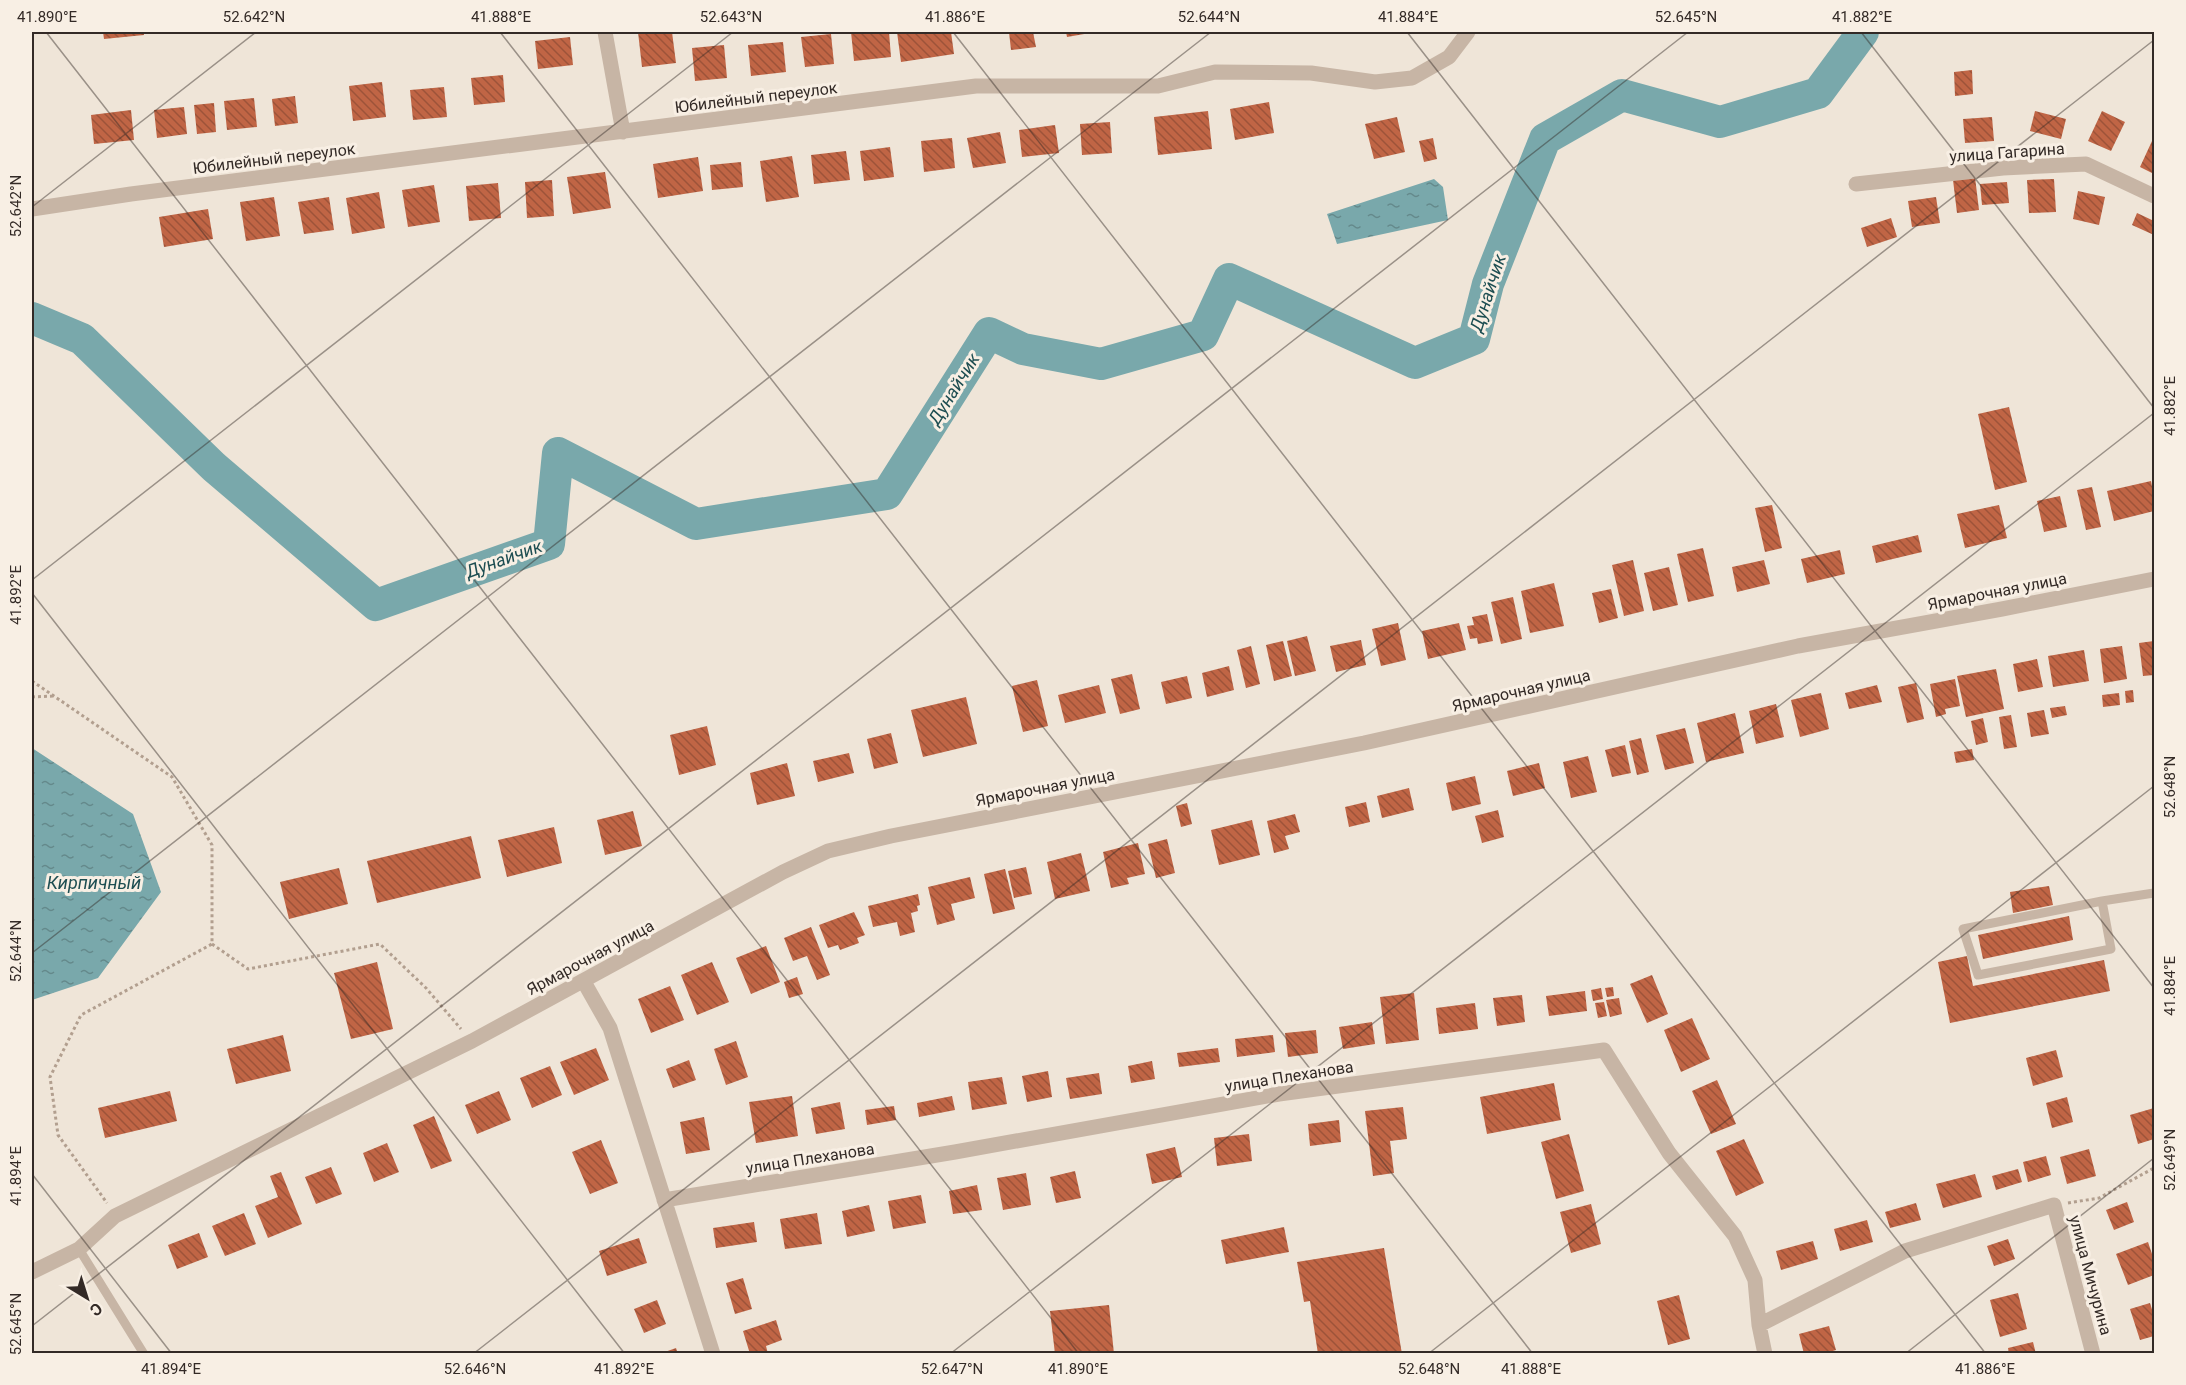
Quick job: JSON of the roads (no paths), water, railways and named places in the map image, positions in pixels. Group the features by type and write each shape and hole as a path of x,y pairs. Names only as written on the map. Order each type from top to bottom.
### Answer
{"street":[{"path":"605,32 623,132"},
{"name":"Юбилейный переулок","path":"32,209 131,194 976,86 1158,86 1215,72 1311,73 1374,82 1412,78 1449,57 1468,32"},
{"name":"улица Гагарина","path":"1856,184 2003,168 2086,164 2154,196"},
{"name":"Ярмарочная улица","path":"32,1272 79,1249 116,1216 472,1041 783,872 828,850 1364,743 1798,646 2154,579"},
{"path":"584,982 609,1028 713,1353"},
{"name":"улица Плеханова","path":"664,1200 955,1152 1279,1094 1604,1050 1669,1153 1736,1236 1755,1280 1759,1325"},
{"name":"улица Мичурина","path":"1759,1325 1905,1251 2054,1205 2093,1353"},
{"path":"1759,1325 1765,1353"}],"lane":[{"path":"2102,901 2111,949 1978,975 1963,929 2102,901 2154,892"},
{"path":"79,1249 144,1353"}],"water":[{"path":"1434,179 1443,187 1448,220 1337,244 1327,214"},
{"name":"Кирпичный","path":"32,748 133,814 161,892 98,978 32,1000"}],"waterway":[{"name":"Дунайчик","path":"32,318 82,339 214,467 376,605 549,544 558,453 696,524 887,494 989,333 1023,349 1101,364 1203,335 1229,279 1415,363 1474,339 1488,284 1545,139 1622,95 1720,122 1818,93 1863,32"}]}
